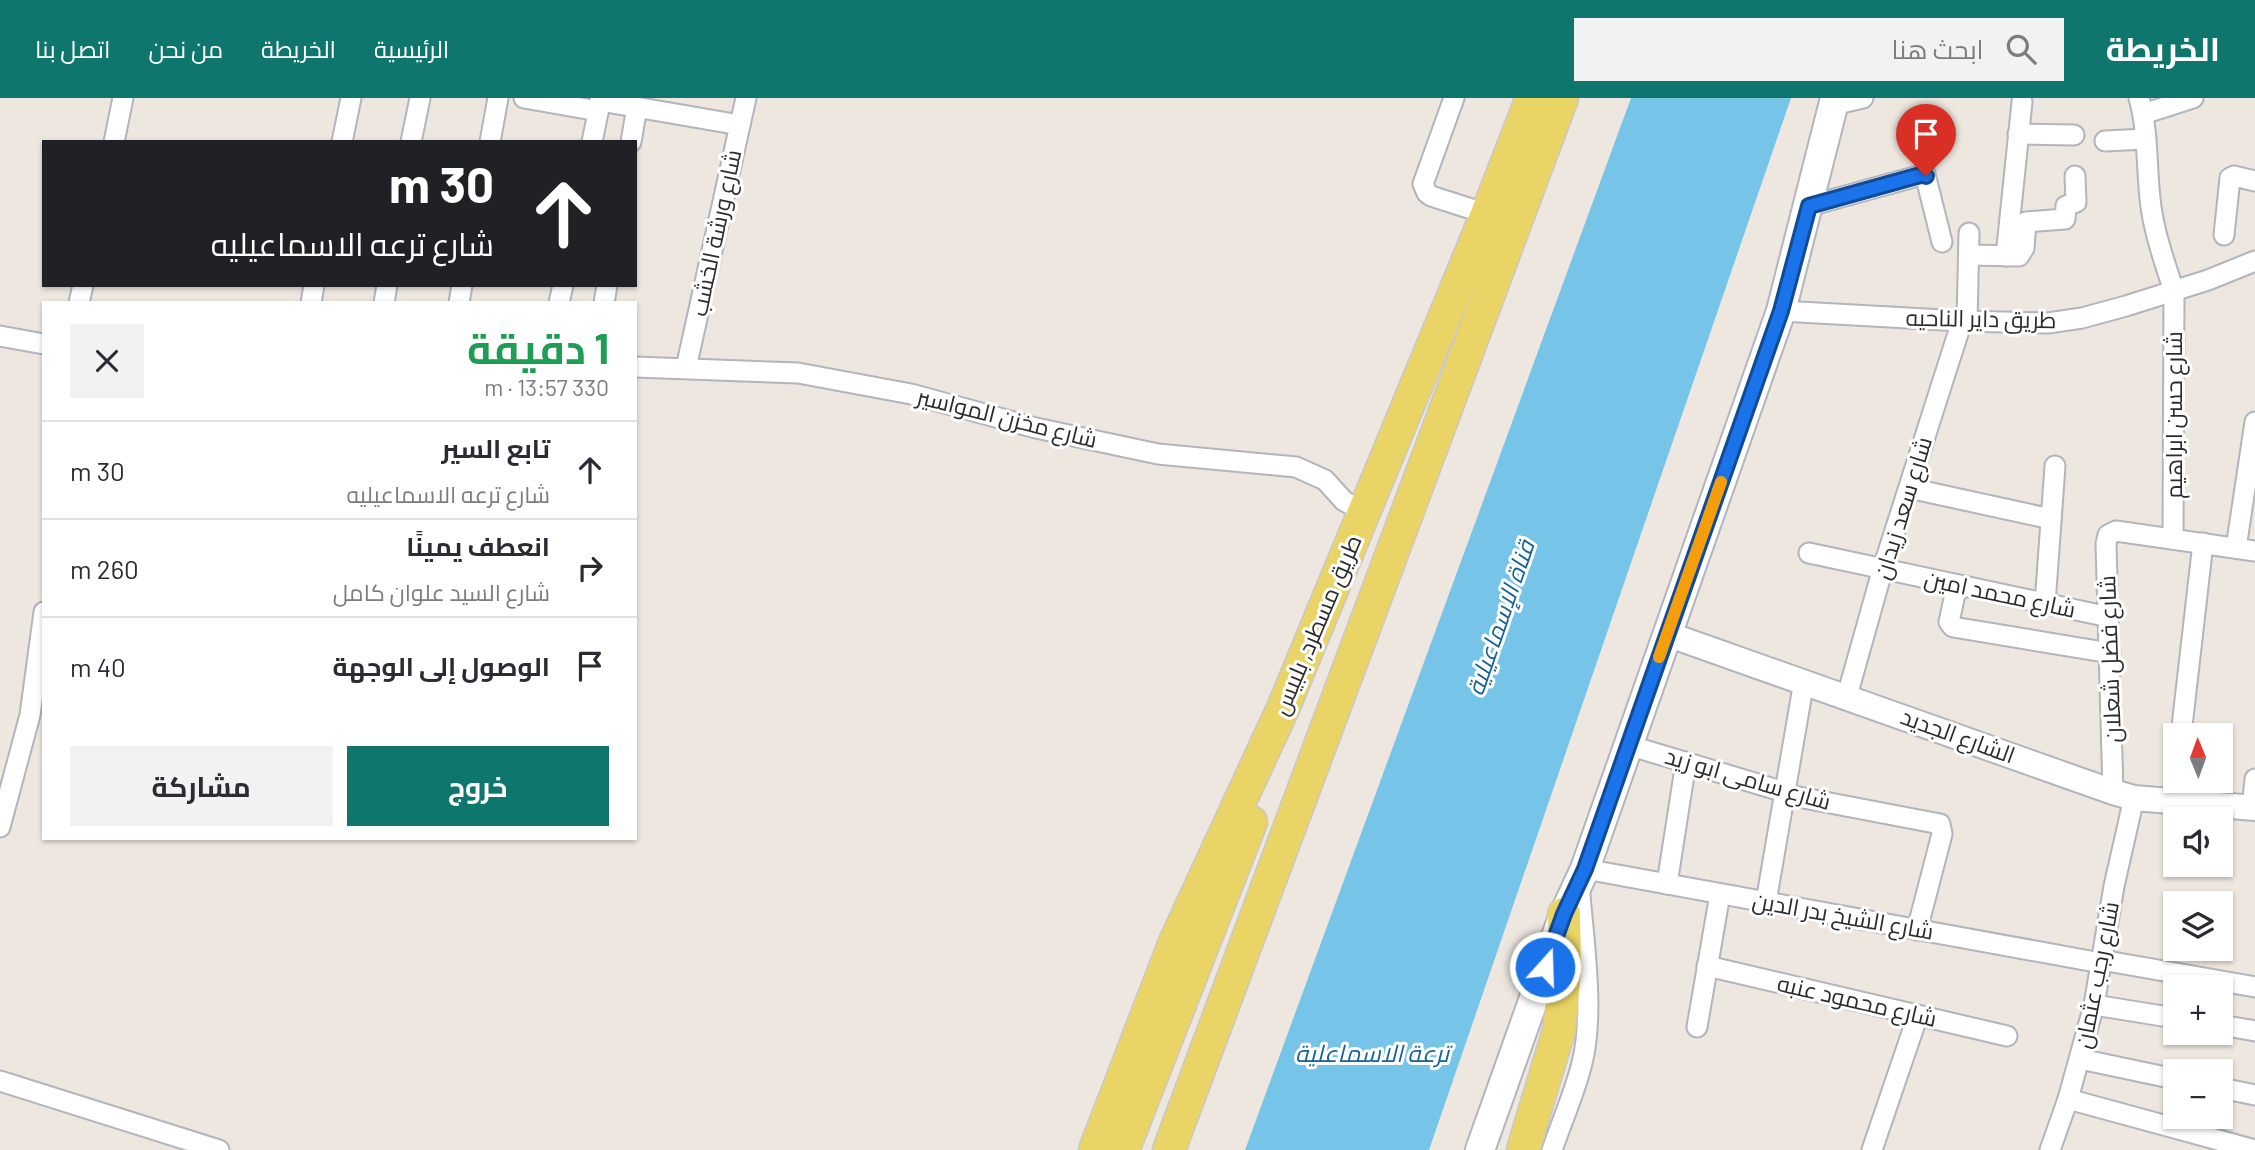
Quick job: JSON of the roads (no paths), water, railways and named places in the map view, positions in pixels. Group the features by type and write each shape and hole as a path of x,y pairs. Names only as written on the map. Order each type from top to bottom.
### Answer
{"main road":[{"name":"طريق مسطرد, بلبيس","path":"1095,1150 1175,942 1284,706 1487,215 1532,98"},
{"name":"طريق مسطرد, بلبيس","path":"1169,1150 1562,98"},
{"path":"1480,1150 1564,914 1582,876 1629,745 1781,311 1834,102"},
{"path":"1123,1150 1252,820 1270,764 1284,706"},
{"path":"1523,1150 1559,1030 1566,972 1564,914"}],"street":[{"path":"114,140 123,98"},
{"path":"342,140 351,98"},
{"path":"411,140 420,98"},
{"path":"489,140 498,98"},
{"path":"524,98 637,107 740,125"},
{"name":"شارع ورشة الخشب","path":"686,368 746,98"},
{"path":"1454,98 1423,184 1424,189 1431,196 1487,215"},
{"path":"1834,102 1863,98"},
{"path":"2141,106 2193,98"},
{"path":"2006,257 2022,102"},
{"path":"592,140 600,103"},
{"name":"شارع حسن ابراهيم","path":"2141,106 2151,207 2162,257 2174,291 2173,539"},
{"path":"631,140 637,107"},
{"path":"2018,134 2074,135"},
{"path":"2105,141 2146,139"},
{"path":"1809,206 1925,174 1942,242"},
{"path":"1969,255 2006,257 2017,256 2023,252 2027,221 2065,219 2066,206 2076,202 2075,176"},
{"path":"2224,235 2230,178 2235,176 2255,181"},
{"name":"شارع سعد زيدان","path":"1847,696 1883,568 1965,321 1969,233"},
{"name":"طريق داير الناحيه","path":"1781,311 1965,321 2067,321 2174,291 2255,261"},
{"path":"0,336 42,344"},
{"name":"شارع مخزن المواسير","path":"637,367 798,373 911,394 1036,428 1158,454 1296,467 1325,480 1343,501 1364,512"},
{"path":"2173,539 2246,549 2255,422"},
{"path":"2045,604 2055,466"},
{"path":"1909,488 2051,519"},
{"name":"شارع فضل شعلان","path":"2123,795 2110,653 2106,541 2111,532 2116,531 2173,539"},
{"path":"2182,723 2203,543"},
{"name":"شارع محمد امين","path":"1809,552 2109,617"},
{"path":"1957,585 1950,621 1952,627 2110,653"},
{"path":"0,827 30,715 42,627"},
{"name":"الشارع الجديد","path":"1668,634 2123,795 2163,792"},
{"path":"1766,902 1804,681"},
{"name":"شارع سامى ابو زيد","path":"1629,745 1781,790 1785,794 1938,823 1942,834 1917,930"},
{"path":"1667,884 1686,762"},
{"path":"2253,808 2255,779"},
{"name":"الشارع الجديد","path":"2183,793 2253,808"},
{"name":"شارع رجب عثمان","path":"2050,1150 2068,1099 2094,1004 2114,886 2123,795"},
{"path":"1552,1150 1583,1062 1587,1026 1582,876"},
{"name":"شارع الشيخ بدر الدين","path":"1582,876 1667,884 1917,930 2255,987"},
{"path":"1697,1027 1720,894"},
{"name":"شارع محمود عنبه","path":"1707,966 2007,1036"},
{"path":"2094,1004 2163,1016"},
{"path":"1872,1150 1917,1016"},
{"path":"2233,1028 2255,1031"},
{"path":"2080,1059 2163,1076"},
{"path":"0,1081 219,1150"},
{"path":"2233,1090 2255,1095"},
{"path":"2068,1099 2255,1150"}],"water":[{"name":"ترعة الاسماعلية","path":"1631,98 1791,98 1429,1150 1245,1150"}],"water label":[{"name":"قناة الإسماعيلية","path":"1501,618"}]}
